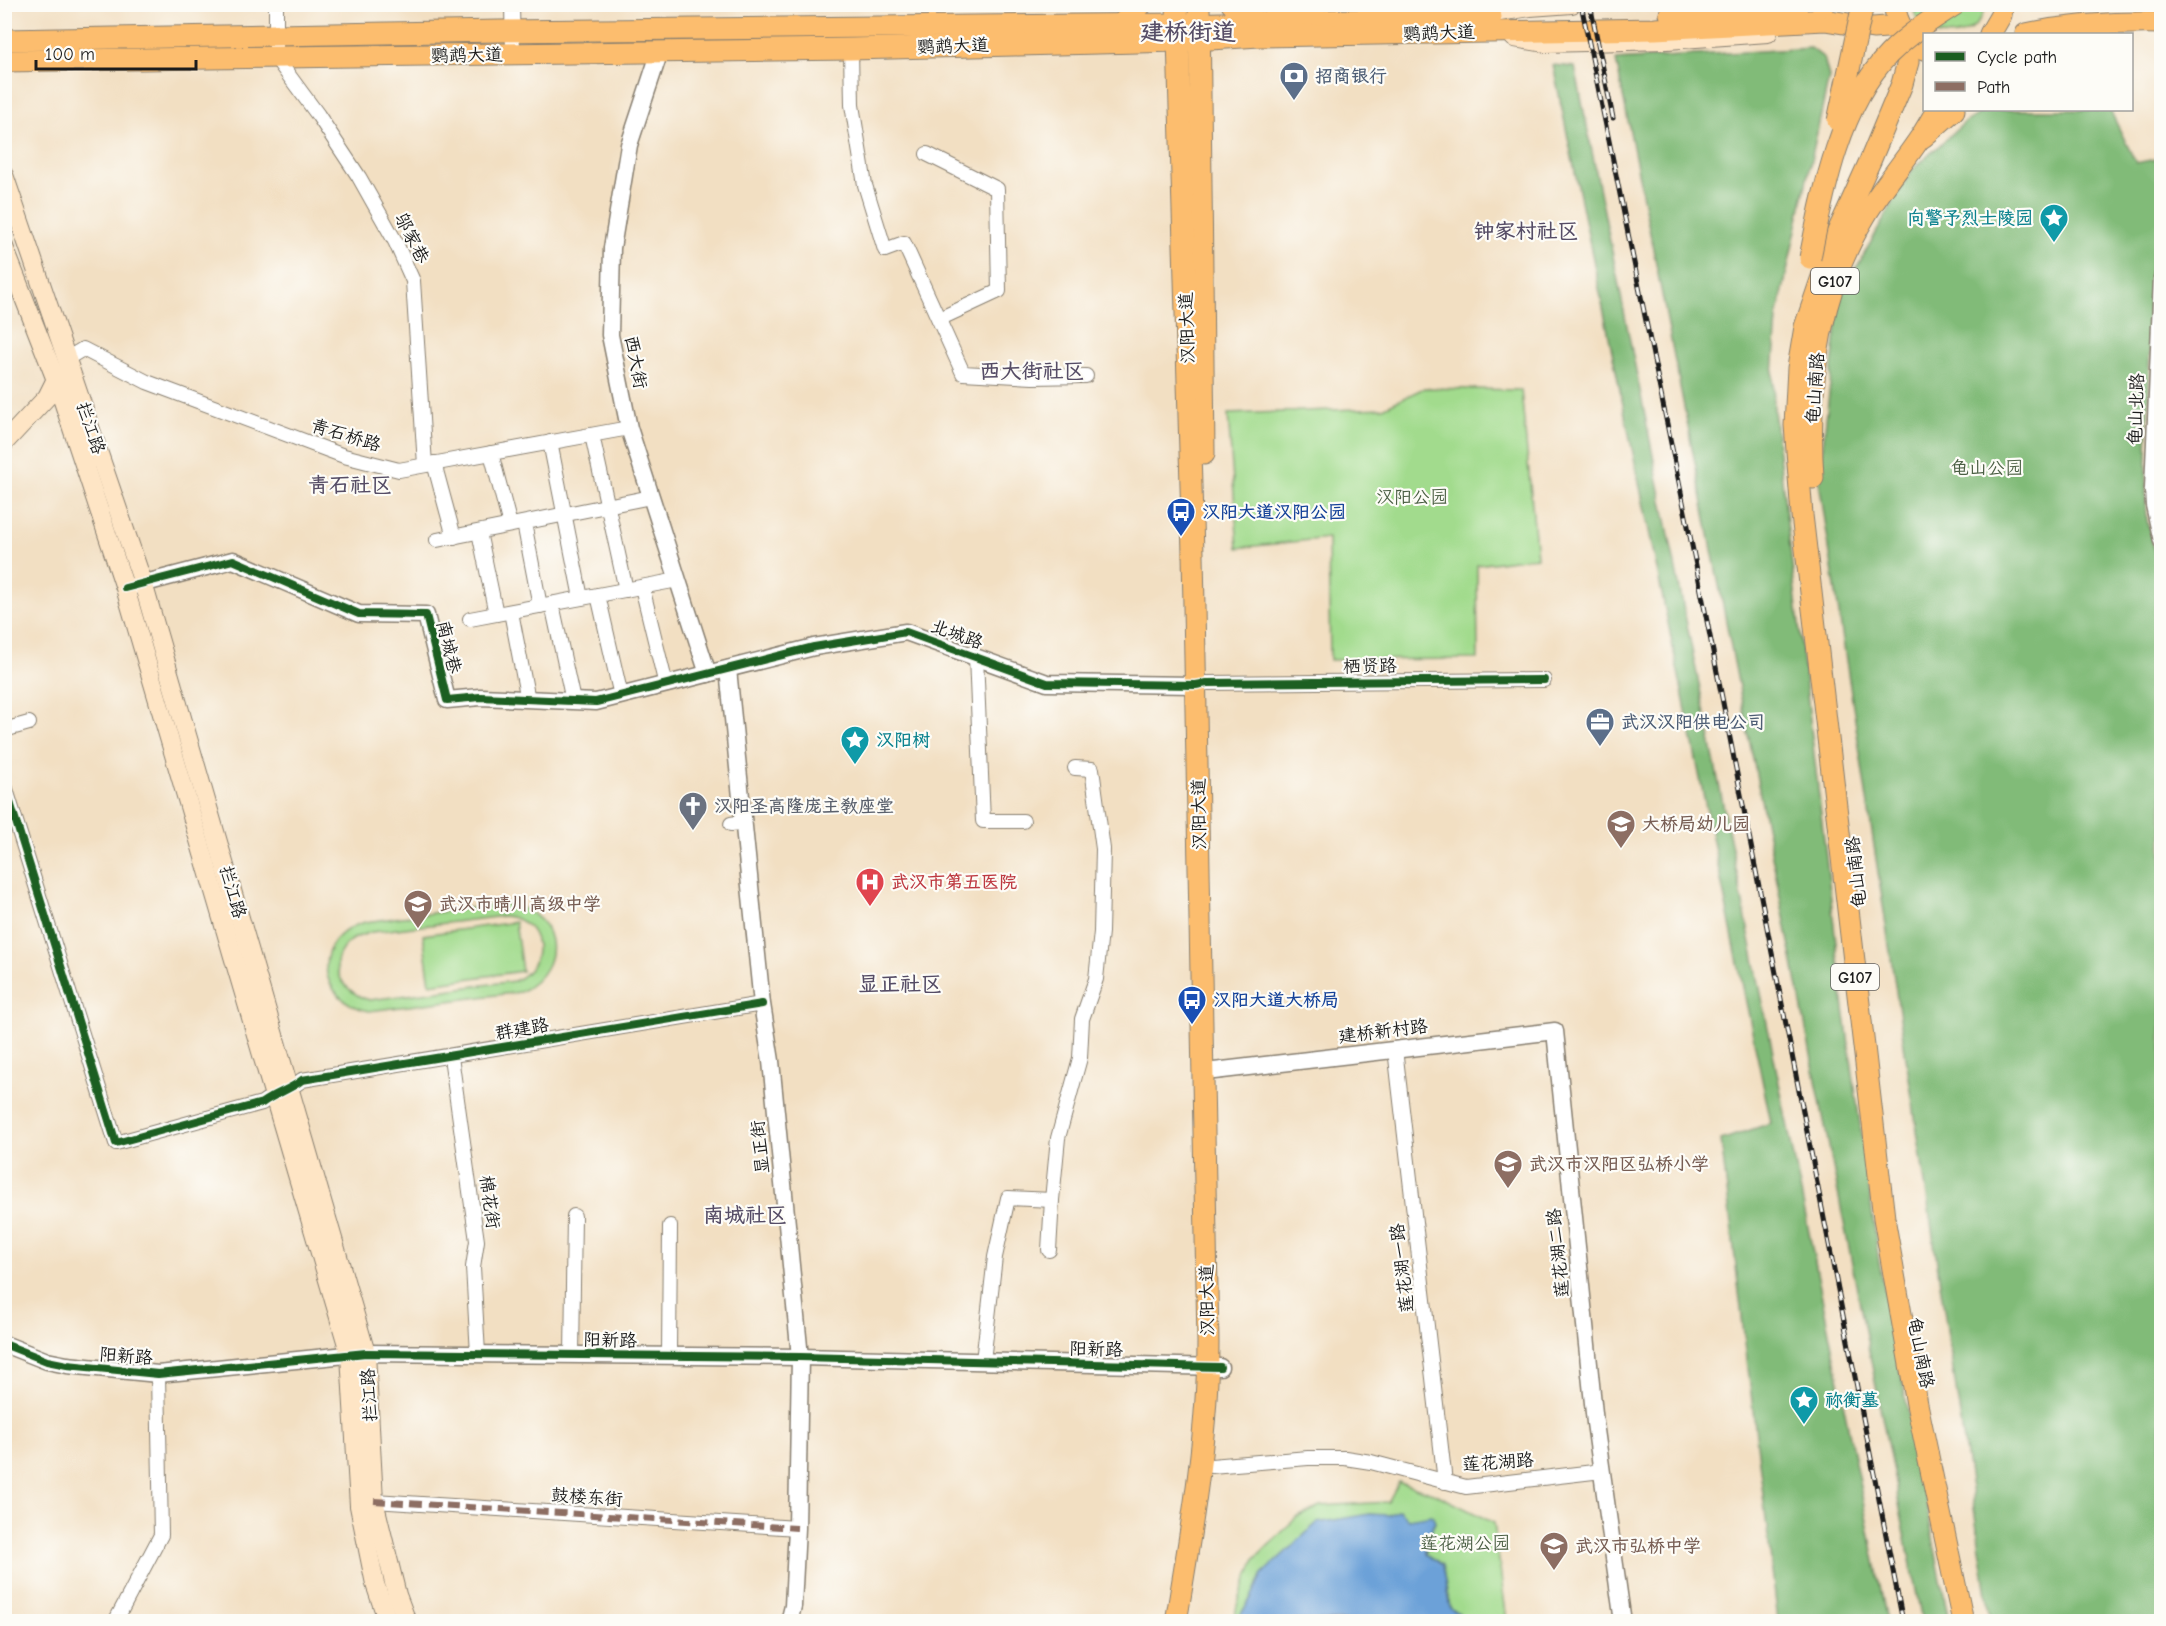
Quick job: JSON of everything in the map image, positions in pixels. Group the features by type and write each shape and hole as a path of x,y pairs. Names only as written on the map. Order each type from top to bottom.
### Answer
{"main road":[{"path":"1142,4 1120,33 1166,59 1173,68 1178,83 1190,98 1216,54 1258,29 1232,4"},
{"path":"1470,24 1530,7 1572,4"},
{"path":"1805,327 1810,258 1863,4"},
{"name":"G107","path":"1805,327 1836,236 1902,84 1911,38 1894,4"},
{"path":"1819,210 1837,149 1852,110 1867,82 1888,55 1909,36 1956,4"},
{"path":"1991,33 2001,15 2003,4"},
{"name":"鹦鹉大道","path":"4,61 851,49 1120,33 1177,23 1258,29 1470,24 1826,9 1873,28 1911,38"},
{"path":"2083,33 2119,22"},
{"path":"2032,33 2070,26 2119,22 2162,23"},
{"name":"汉阳大道","path":"1177,23 1190,98"},
{"name":"汉阳大道","path":"1187,1622 1217,1432 1190,98 1199,23"},
{"name":"鹦鹉大道","path":"4,39 512,31 1120,33"},
{"name":"G107","path":"1918,141 1936,111"},
{"path":"1918,141 1953,111"},
{"name":"龟山南路","path":"1918,141 1887,181 1864,217 1848,248 1829,297 1815,362 1812,466 1893,1187 1909,1291 1973,1622"},
{"name":"拦江路","path":"4,175 143,583 291,1089 358,1354 374,1502 397,1595 407,1622"},
{"name":"拦江路","path":"4,247 56,380 125,588 273,1094 358,1354 359,1506 375,1584 388,1622"},
{"name":"龟山南路","path":"1805,327 1799,360 1796,403 1800,495 1873,1132 1884,1218 1917,1404 1964,1622"},
{"path":"4,443 47,397 68,358"},
{"name":"汉阳大道","path":"1176,1622 1205,1413 1214,1367 1214,1071 1201,684"}],"street":[{"path":"276,4 276,57"},
{"path":"512,4 513,54"},
{"path":"851,49 852,105 865,185 885,250 904,243 963,373 1033,377 1086,376"},
{"name":"西大街","path":"660,51 629,145 612,248 610,336 629,428 708,674"},
{"name":"邬家巷","path":"276,57 359,177 395,241 413,281 425,439 430,464 454,537"},
{"path":"927,154 997,189 999,291 939,320"},
{"name":"龟山北路","path":"2162,277 2153,489 2162,541"},
{"name":"青石桥路","path":"68,358 84,349 147,382 344,456 399,470 629,428"},
{"path":"592,435 626,590"},
{"path":"550,442 581,598"},
{"path":"491,453 546,605 573,701"},
{"path":"437,540 651,497"},
{"path":"479,532 496,614"},
{"name":"南城巷","path":"125,588 233,560 359,614 426,615 447,700 480,697 596,702 708,674"},
{"path":"470,619 678,580"},
{"path":"642,586 666,685"},
{"path":"598,595 621,696"},
{"path":"510,612 528,700"},
{"name":"北城路","path":"708,674 814,647 906,632 1047,683 1201,684"},
{"path":"976,657 982,821 1023,821"},
{"name":"显正街","path":"728,669 737,823 771,1061 800,1357 797,1528 793,1606 789,1622"},
{"name":"栖贤路","path":"1201,684 1545,680"},
{"path":"4,730 29,723"},
{"path":"1049,1251 1058,1138 1080,1058 1082,1019 1096,979 1101,932 1103,849 1092,769 1075,768"},
{"name":"群建路","path":"4,783 116,1143 262,1103 273,1094 291,1089 302,1080 762,1004"},
{"name":"建桥新村路","path":"1214,1071 1555,1031"},
{"name":"莲花湖二路","path":"1555,1031 1595,1423 1602,1471"},
{"name":"莲花湖一路","path":"1395,1049 1445,1482"},
{"name":"棉花街","path":"451,1057 477,1240 473,1268 478,1354"},
{"path":"983,1361 995,1257 1008,1198 1052,1200"},
{"path":"572,1355 574,1216"},
{"path":"669,1356 670,1226"},
{"name":"阳新路","path":"4,1344 47,1361 67,1365 158,1374 358,1354 800,1357 1214,1367"},
{"path":"115,1622 161,1535 158,1374"},
{"name":"莲花湖路","path":"1212,1466 1308,1458 1345,1458 1371,1462 1466,1487 1602,1471"},
{"path":"1602,1471 1623,1622"},
{"name":"鼓楼东街","path":"374,1502 797,1528"}],"green space":[{"path":"1913,5 1985,5 1981,18 1972,28 1963,33 1934,33 1925,28 1917,18"},
{"path":"1811,48 1824,58 1829,77 1777,318 1773,375 1774,411 1842,994 1879,1262 1949,1621 1922,1621 1616,60"},
{"path":"1553,65 1575,67 1887,1621 1778,1621 1721,1140 1771,1123"},
{"name":"龟山公园","path":"1983,111 2110,111 2136,163 2161,158 2162,256 2151,298 2146,500 2147,520 2162,585 2161,1621 1991,1621 1819,481 1840,297 1911,171 1965,122"},
{"name":"汉阳公园","path":"1424,388 1521,390 1537,557 1477,565 1478,659 1330,660 1328,538 1238,548 1228,414 1383,408"},
{"path":"501,904 520,907 535,915 545,926 551,939 551,954 546,968 536,981 520,992 369,1011 351,1004 338,994 329,982 326,968 328,954 335,941 347,930 365,922","holes":["504,916 517,919 527,925 534,934 537,944 533,965 514,981 370,1000 353,992 340,978 337,961 340,952 355,938 372,932"]},
{"path":"515,922 522,971 430,984 423,935"},
{"name":"莲花湖公园","path":"1399,1482 1434,1493 1494,1523 1507,1621 1463,1621 1460,1614 1450,1608 1442,1565 1427,1554 1426,1543 1435,1522 1369,1514 1262,1574 1241,1614 1242,1621 1234,1622 1237,1605 1255,1559 1296,1518 1320,1506 1388,1502"}],"water":[{"path":"1399,1510 1408,1519 1432,1515 1435,1522 1426,1543 1427,1554 1442,1565 1450,1608 1460,1614 1463,1621 1242,1621 1241,1614 1262,1574 1317,1523 1369,1514 1388,1515"}],"railway":[{"path":"1581,4 1698,575 1903,1622"},
{"path":"1590,4 1613,118"}],"marked path":[{"path":"374,1501 797,1528"}],"cycle path":[{"path":"125,588 233,560 359,614 426,615 447,700 480,697 596,702 814,647 906,632 1047,683 1196,685 1207,683 1544,680"},
{"path":"4,783 116,1143 262,1103 302,1080 762,1004"},
{"path":"4,1344 47,1361 67,1365 158,1374 366,1353 800,1357 1220,1367"}],"place":[{"name":"招商银行","path":"1294,102"},
{"name":"向警予烈士陵园","path":"2054,244"},
{"name":"汉阳大道汉阳公园","path":"1181,538"},
{"name":"武汉汉阳供电公司","path":"1600,748"},
{"name":"汉阳树","path":"855,766"},
{"name":"汉阳圣高隆庞主教座堂","path":"693,832"},
{"name":"大桥局幼儿园","path":"1621,850"},
{"name":"武汉市第五医院","path":"870,908"},
{"name":"武汉市晴川高级中学","path":"418,930"},
{"name":"汉阳大道大桥局","path":"1192,1026"},
{"name":"武汉市汉阳区弘桥小学","path":"1508,1190"},
{"name":"祢衡墓","path":"1804,1426"},
{"name":"武汉市弘桥中学","path":"1554,1572"}],"district":[{"name":"建桥街道","path":"1188,32"},
{"name":"钟家村社区","path":"1526,231"},
{"name":"西大街社区","path":"1032,371"},
{"name":"青石社区","path":"350,485"},
{"name":"显正社区","path":"900,984"},
{"name":"南城社区","path":"745,1215"}]}
